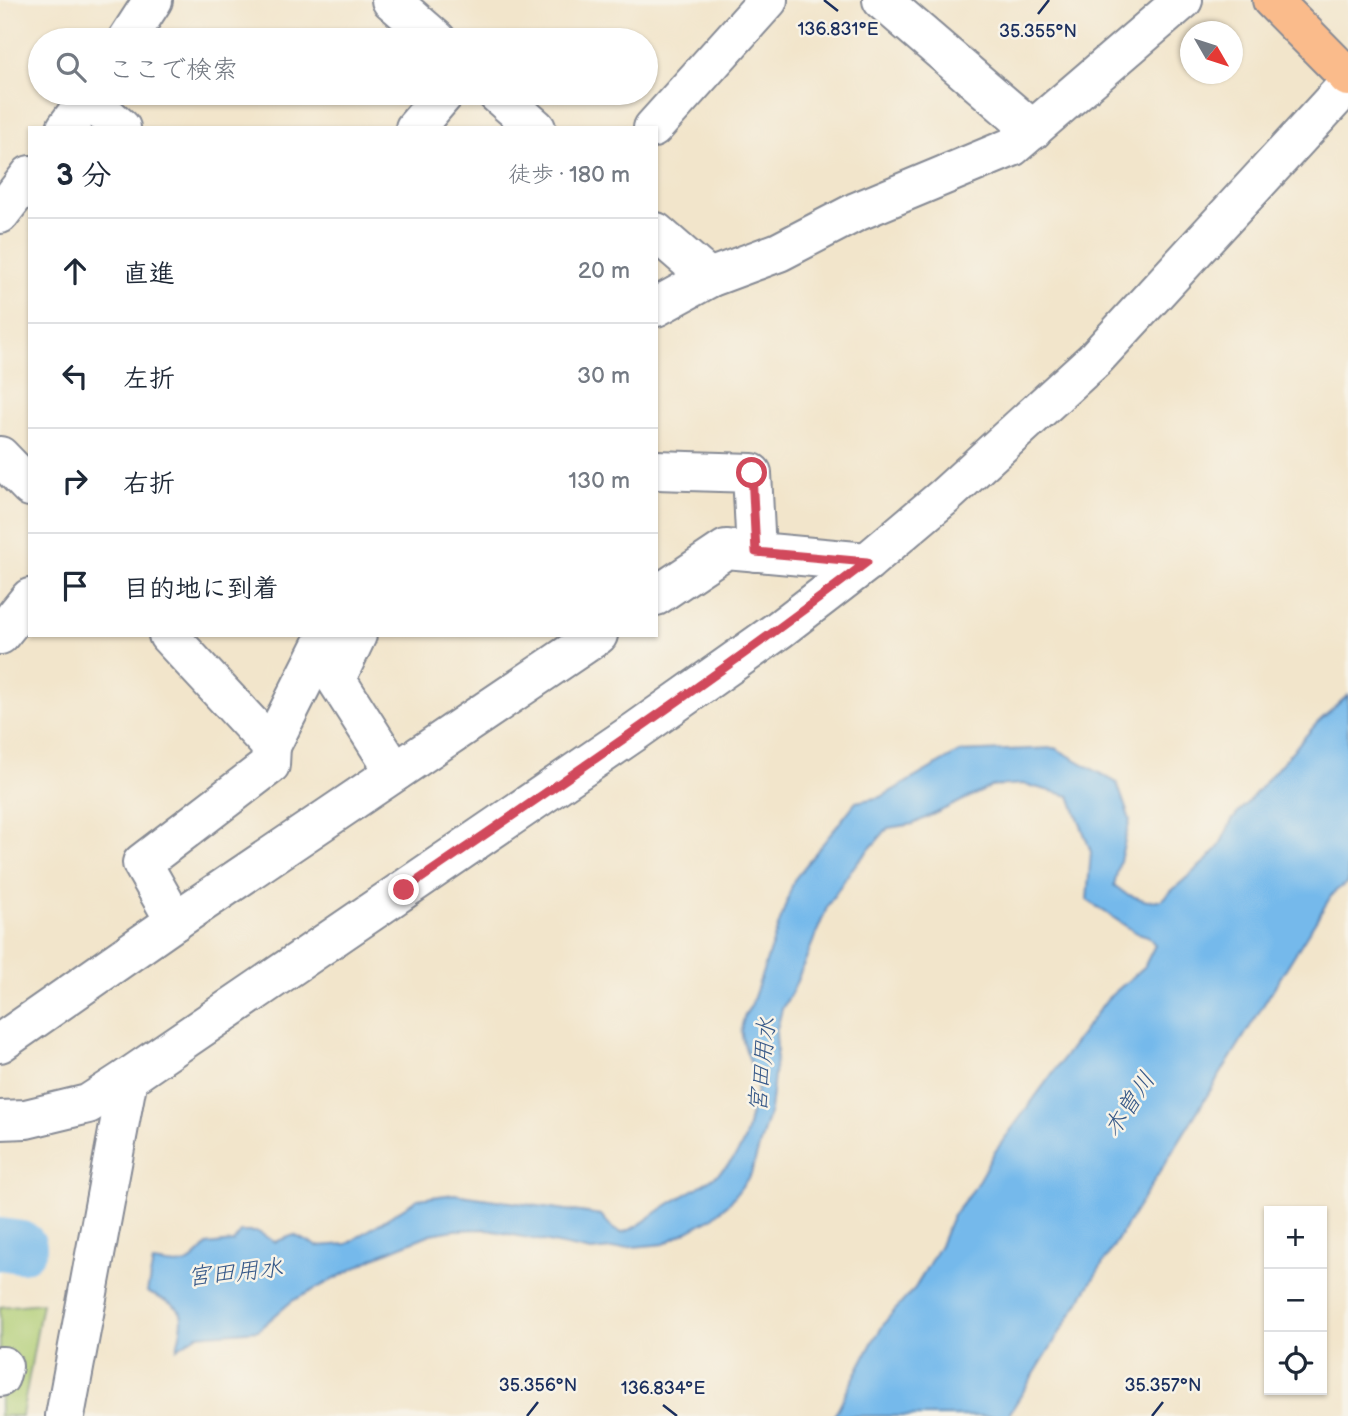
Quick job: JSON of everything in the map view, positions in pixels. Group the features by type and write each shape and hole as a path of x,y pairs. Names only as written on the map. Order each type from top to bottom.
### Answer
{"main road":[{"path":"1272,0 1348,77"}],"street":[{"path":"135,28 153,0"},
{"path":"391,0 423,28"},
{"path":"882,0 1033,131"},
{"path":"658,306 709,278 779,252 856,212 1012,147 1182,0"},
{"path":"655,126 754,5"},
{"path":"0,1120 26,1119 88,1104 625,739 780,629 867,562 1094,360 1348,84"},
{"path":"417,126 435,105"},
{"path":"510,105 535,126"},
{"path":"82,106 117,126"},
{"path":"0,214 28,178"},
{"path":"658,234 709,278"},
{"path":"0,456 28,485"},
{"path":"658,470 752,473 756,552"},
{"path":"658,595 726,550 867,562"},
{"path":"0,635 28,600"},
{"path":"170,637 271,746"},
{"path":"175,920 142,863 270,765 271,746 326,637"},
{"path":"356,637 336,679 395,772"},
{"path":"0,1044 175,920 595,637"},
{"path":"65,1416 128,1078"},
{"path":"0,1366 0,1377"}],"green space":[{"path":"42,1303 22,1416 0,1416 0,1307"}],"water":[{"name":"木曽川","path":"1348,695 1348,882 1333,893 1008,1416 834,1416 873,1341 888,1318 915,1288 941,1243 952,1216 973,1190 994,1153 1107,999 1144,967 1155,945 1148,936 1135,932 1087,900 1091,852 1070,796 1023,784 993,786 913,824 888,828 851,870 828,905 794,988 782,1009 776,1033 777,1049 770,1110 751,1174 731,1201 712,1218 664,1244 591,1251 484,1229 431,1234 382,1254 292,1301 258,1330 197,1335 177,1348 182,1324 180,1311 169,1302 147,1292 153,1262 184,1264 207,1245 233,1242 241,1232 258,1232 275,1242 294,1235 317,1246 347,1244 418,1199 454,1194 601,1215 613,1229 621,1233 633,1228 710,1180 730,1163 743,1143 757,1090 742,1036 745,1016 751,1006 794,880 856,802 881,797 959,752 1055,748 1117,783 1130,820 1114,885 1126,894 1147,901 1161,900 1219,847 1232,820 1317,723"}],"waterway":[{"name":"宮田用水","path":"0,1244 21,1247"}],"route":[{"path":"404,890 780,629 867,562 756,552 752,473"}]}
